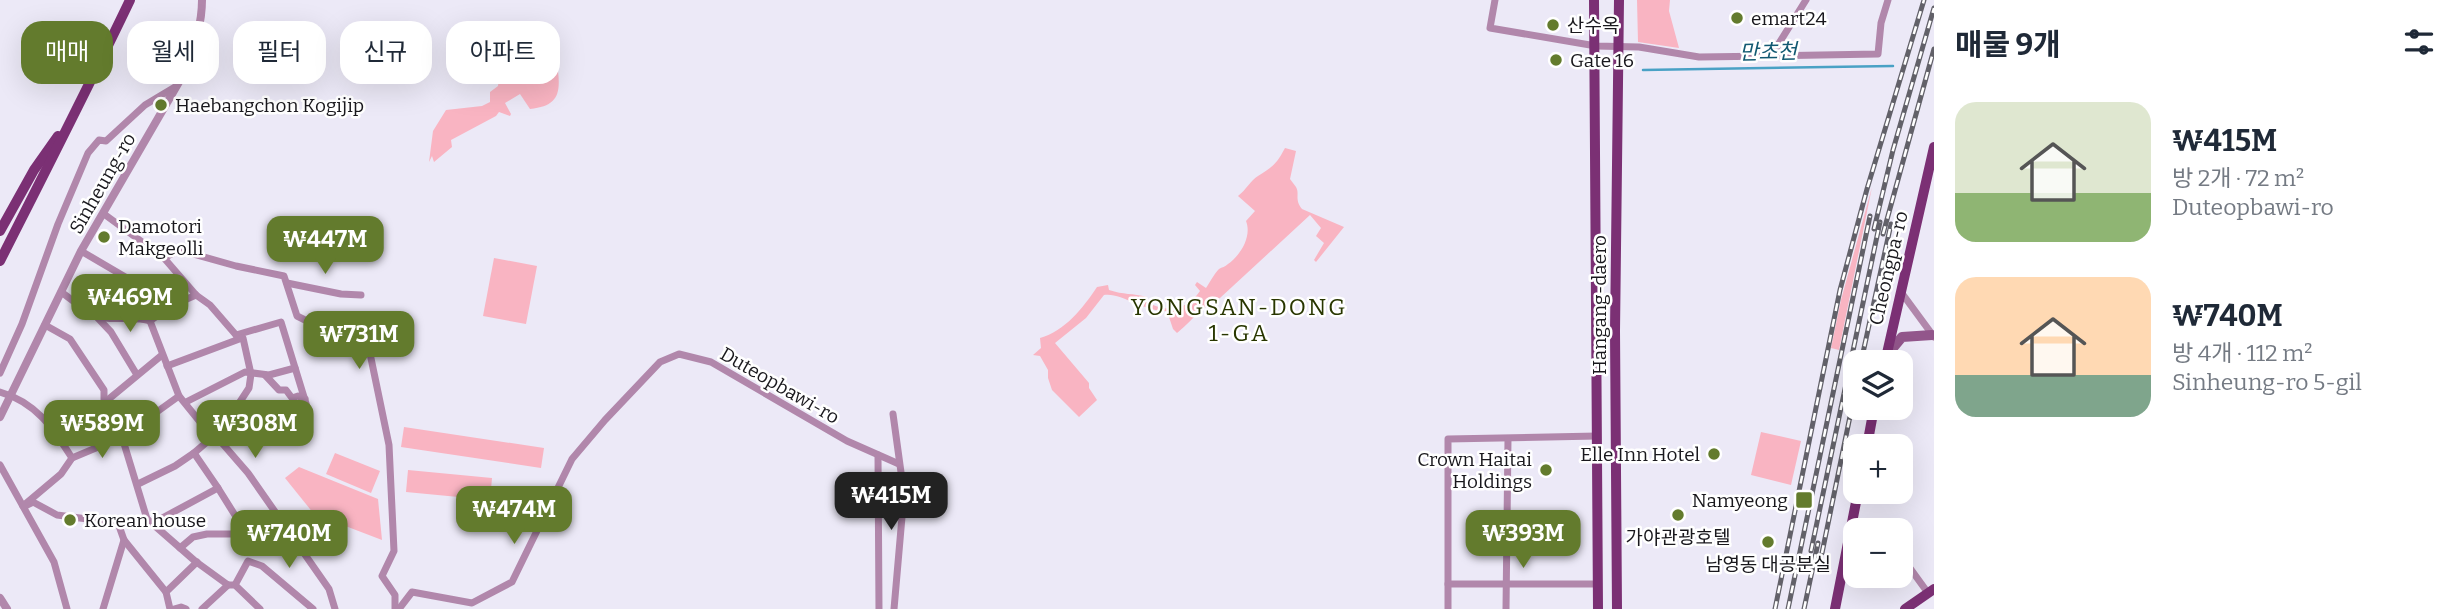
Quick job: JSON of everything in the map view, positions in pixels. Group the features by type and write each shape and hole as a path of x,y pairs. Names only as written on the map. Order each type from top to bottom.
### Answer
{"main road":[{"path":"0,259 45,175 130,0"},
{"name":"Hangang-daero","path":"1594,0 1598,609"},
{"name":"Hangang-daero","path":"1617,609 1615,331 1619,0"},
{"path":"0,231 34,170 68,123"},
{"name":"Cheongpa-ro","path":"1888,350 1930,183 1934,147"},
{"path":"1893,350 1902,337 1933,336"},
{"path":"1835,609 1856,504"},
{"path":"1905,609 1931,591"}],"street":[{"name":"Sinheung-ro","path":"0,417 81,251 129,165 179,85 196,42 202,16 202,0"},
{"path":"1495,0 1490,28 1595,46 1639,47 1699,57 1878,54 1881,23 1888,0"},
{"path":"1771,56 1806,0"},
{"path":"0,373 22,324 58,223 88,153 99,140 106,141 145,105 179,85"},
{"path":"104,214 164,258 196,296 210,305 239,336 251,374 249,388 215,435 175,467 138,484"},
{"path":"164,258 179,250 284,276 297,316 309,322 328,342 367,339 389,445 394,551 382,576 395,595 397,609"},
{"path":"81,251 173,305"},
{"path":"287,283 341,294 362,295"},
{"path":"61,292 104,318 132,317 150,321 173,305 196,296"},
{"path":"1901,292 1933,336"},
{"path":"94,314 111,332 137,375"},
{"path":"167,366 239,336 293,320 297,316"},
{"path":"150,321 162,355 183,399 209,433 215,435 248,473 329,589 335,609"},
{"path":"281,322 308,410"},
{"path":"45,325 70,339 104,390 104,403 122,437 150,521 197,562 260,609"},
{"name":"Duteopbawi-ro","path":"397,609 412,592 472,603 512,582 572,459 660,362 679,354 710,362 847,441 899,464"},
{"path":"56,432 104,403 162,355"},
{"path":"23,506 61,474 72,458 122,437 183,399 245,372 265,374 295,368"},
{"path":"265,374 281,391 286,390 292,397 305,399"},
{"path":"0,392 12,395 42,415 72,458"},
{"path":"893,414 904,494 894,609"},
{"path":"1448,609 1448,439 1597,436"},
{"path":"1506,609 1508,439"},
{"path":"194,453 238,520 243,533"},
{"path":"878,455 879,609"},
{"path":"0,465 54,562 67,609"},
{"path":"23,506 33,502 57,515 118,523 150,521 218,488"},
{"path":"118,523 124,540 166,592 172,609 186,609"},
{"path":"180,548 193,537 271,534 286,526"},
{"path":"103,609 124,540"},
{"path":"202,609 231,585 248,561 262,566 313,609"},
{"path":"166,592 197,562"},
{"path":"1913,571 1931,591"},
{"path":"1448,584 1598,584"}],"shaded area":[{"path":"1637,0 1670,0 1669,11 1679,48 1638,42"},
{"path":"559,84 559,87 555,98 539,108 530,109 520,94 505,103 510,116 499,112 451,140 452,147 434,162 432,156 429,162 433,131 446,110 482,106 490,102 490,92 498,86"},
{"path":"1285,148 1296,151 1290,179 1297,190 1302,209 1344,227 1316,262 1314,260 1324,243 1316,236 1321,228 1310,215 1220,298 1203,309 1177,333 1167,311 1150,309 1118,296 1104,295 1086,318 1055,343 1089,383 1089,388 1097,400 1079,417 1052,390 1048,370 1040,356 1033,355 1041,348 1040,338 1065,324 1097,287 1108,285 1109,290 1147,297 1146,302 1162,308 1176,308 1189,303 1200,291 1195,285 1197,282 1206,288 1219,269 1233,260 1241,250 1248,233 1246,221 1255,211 1238,196 1255,178 1274,165"},
{"path":"1872,187 1839,350 1831,348 1841,300"},
{"path":"494,258 537,266 526,324 483,316"},
{"path":"404,427 544,448 541,468 401,447"},
{"path":"1761,432 1801,441 1791,485 1751,475"},
{"path":"335,453 380,471 371,493 326,474"},
{"path":"299,467 378,499 382,540 314,514 285,478"},
{"path":"408,470 492,478 490,500 406,492"}],"waterway":[{"name":"만초천","path":"1643,70 1893,66"}],"railway":[{"path":"1775,609 1840,290 1867,189 1924,0"},
{"path":"1874,229 1893,150 1934,8"},
{"path":"1883,234 1934,49"},
{"path":"1788,609 1870,216"},
{"path":"1811,551 1880,222"},
{"path":"1864,350 1891,224"},
{"path":"1822,553 1849,420"},
{"path":"1804,609 1818,543"}],"place":[{"name":"emart24","path":"1737,18"},
{"name":"산수옥","path":"1553,25"},
{"name":"Gate 16","path":"1556,60"},
{"name":"Haebangchon Kogijip","path":"161,105"},
{"name":"Damotori Makgeolli","path":"104,237"},
{"name":"Elle Inn Hotel","path":"1714,454"},
{"name":"Crown Haitai Holdings","path":"1546,470"},
{"name":"Namyeong","path":"1804,500"},
{"name":"가야관광호텔","path":"1678,515"},
{"name":"Korean house","path":"70,520"},
{"name":"남영동 대공분실","path":"1768,542"}],"district":[{"name":"YONGSAN-DONG 1-GA","path":"1239,320"}]}
